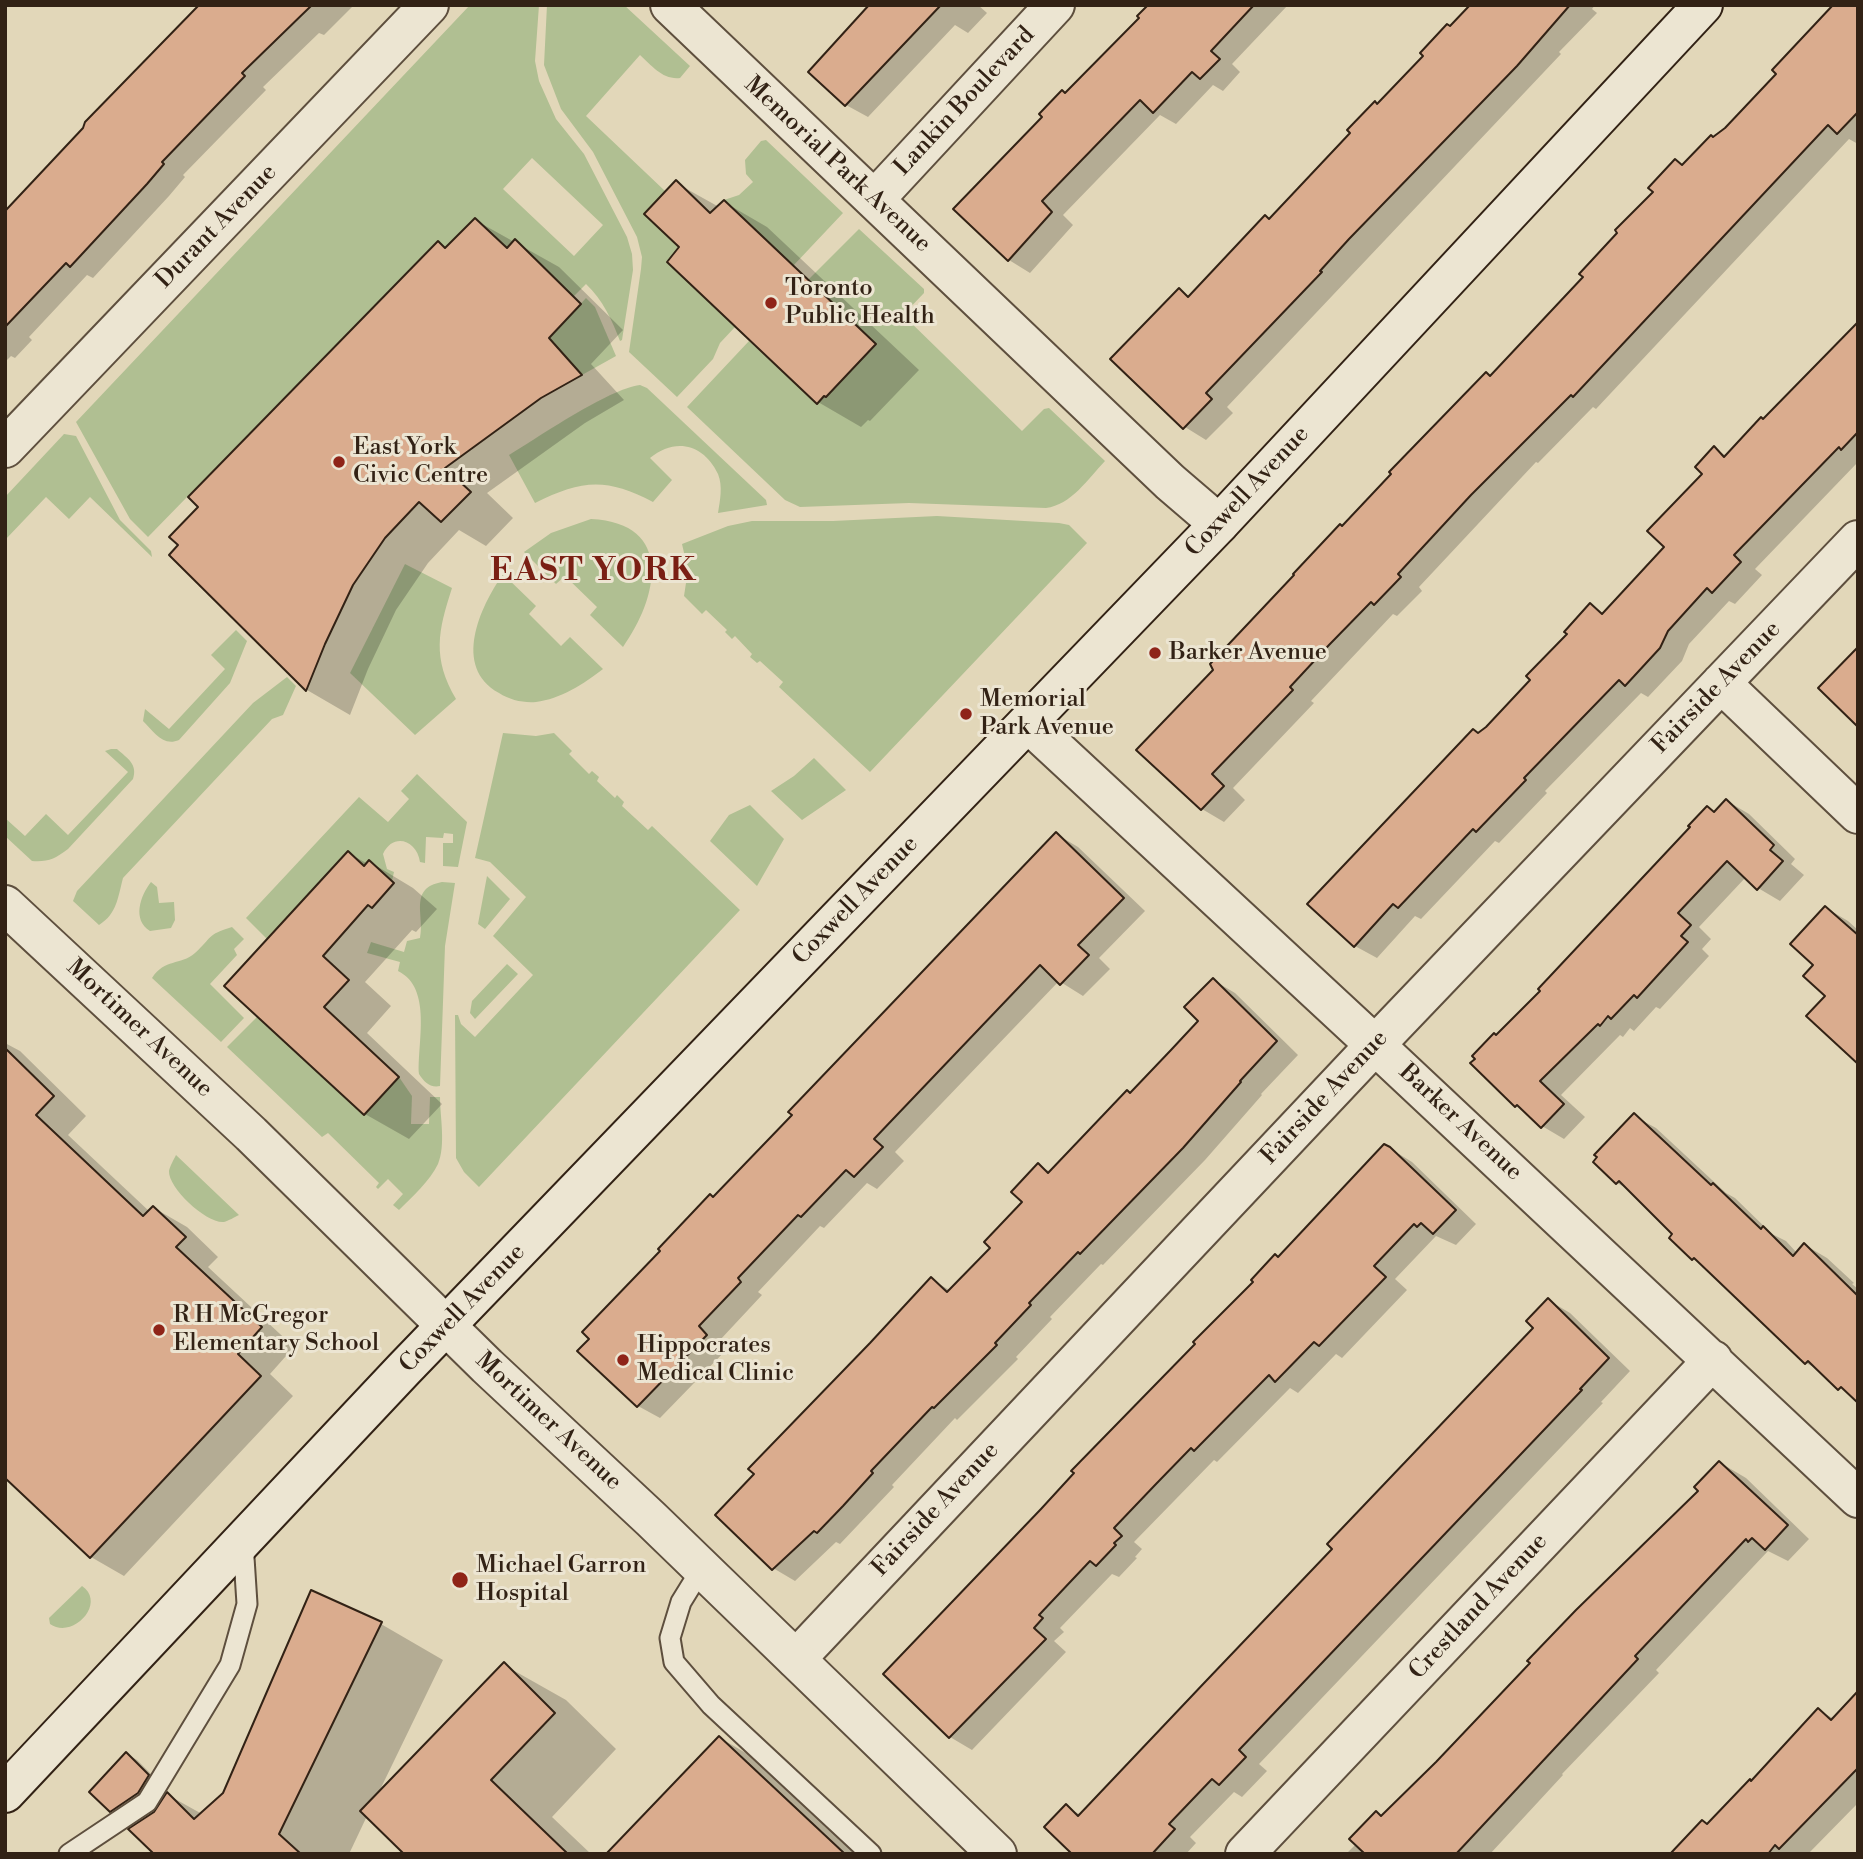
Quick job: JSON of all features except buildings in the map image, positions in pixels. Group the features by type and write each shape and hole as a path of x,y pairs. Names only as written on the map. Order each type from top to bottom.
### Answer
{"street":[{"name":"Durant Avenue","path":"5,448 429,5"},
{"name":"Memorial Park Avenue","path":"670,5 1170,482 1219,524"},
{"name":"Lankin Boulevard","path":"875,200 1055,5"},
{"name":"Coxwell Avenue","path":"5,1793 446,1326 1219,524 1703,5"},
{"name":"Fairside Avenue","path":"796,1659 1858,540"},
{"path":"1721,683 1858,814"},
{"name":"Barker Avenue","path":"1028,723 1376,1045 1858,1498"},
{"name":"Mortimer Avenue","path":"5,905 251,1134 446,1326 998,1854"},
{"name":"Crestland Avenue","path":"1245,1854 1713,1360"}],"lane":[{"path":"69,1854 147,1802 230,1665 247,1604 243,1542"},
{"path":"702,1568 681,1602 670,1638 674,1662 711,1705 871,1854"}],"green space":[{"path":"470,5 539,5 535,61 539,81 556,119 584,154 627,237 632,254 633,270 622,340 620,341 602,304 586,284 573,297 514,240 507,248 474,218 445,248 437,241 148,537 130,519 76,422","holes":["532,158 603,225 574,256 503,189"]},
{"path":"547,5 624,5 690,66 680,78 668,77 640,55 586,116 665,191 644,214 679,247 667,262 735,327 720,343 713,359 677,397 629,352 642,257 637,237 593,152 561,109 544,65"},
{"path":"766,140 843,213 793,266 724,200 739,195 753,182 746,174 745,160 761,141"},
{"path":"859,229 924,289 924,293 903,315 1022,431 1044,409 1049,408 1105,461 1071,497 1046,508 909,503 800,507 785,500 687,407 749,341 816,403 826,397 876,344 808,280"},
{"path":"586,298 595,307 616,356 582,375 549,338"},
{"path":"640,385 647,388 766,500 767,505 718,513 721,494 718,474 697,450 679,446 669,447 650,458 672,480 653,502 621,488 594,484 566,490 535,503 509,455 592,404 626,388"},
{"path":"64,434 76,436 120,520 151,551 152,557 90,497 69,519 46,497 5,540 5,497"},
{"path":"937,516 1059,523 1069,525 1087,543 870,772 779,687 783,682 760,661 757,663 750,657 752,654 735,636 732,639 725,632 727,630 706,610 702,614 684,596 688,570 682,544 728,526 752,521 833,521"},
{"path":"591,519 618,524 636,534 647,548 652,566 645,607 623,647 590,615 597,607 565,576 556,584 524,552 551,533"},
{"path":"405,564 452,588 443,618 440,657 448,684 456,699 415,735 350,673"},
{"path":"503,574 536,606 529,614 561,646 570,637 603,669 571,690 536,702 508,698 485,682 477,668 475,636 486,603"},
{"path":"236,630 247,641 230,683 179,740 163,740 143,721 145,709 169,729 225,669 211,655"},
{"path":"287,677 296,686 283,715 272,719 123,878 110,916 99,925 73,901 77,891 253,703"},
{"path":"503,733 536,736 554,733 572,751 569,754 589,774 592,771 599,777 597,781 615,798 617,795 624,802 622,806 648,830 652,826 740,910 479,1187 464,1172 456,1158 455,1015 458,1015 461,1024 475,1037 533,975 493,936 526,897 490,862 475,858"},
{"path":"117,749 131,762 134,769 133,779 68,849 51,859 32,861 5,836 5,818 25,836 46,814 68,835 128,772 105,751"},
{"path":"814,758 846,790 802,820 771,791 794,776"},
{"path":"417,774 467,822 458,867 443,866 443,843 453,843 453,834 444,833 443,838 426,837 425,863 420,862 418,854 410,844 398,841 387,847 383,854 387,869 394,872 392,881 370,860 364,866 348,851 267,939 246,918 359,797 388,822 409,799 401,791"},
{"path":"750,805 784,839 757,886 710,841 729,815"},
{"path":"487,876 510,899 485,929 478,924"},
{"path":"151,882 157,887 159,903 174,902 175,920 171,928 150,931 141,921 141,901"},
{"path":"455,883 445,946 440,1086 433,1086 419,1074 421,1018 416,990 409,979 398,971 400,962 367,953 371,942 404,952 407,941 420,938 421,897 431,885"},
{"path":"232,927 244,939 234,949 237,955 210,984 244,1018 221,1042 152,978 162,967 184,960 214,935"},
{"path":"507,964 518,974 475,1019 470,1013 472,1001"},
{"path":"257,1017 364,1115 399,1077 412,1096 411,1124 429,1124 430,1097 440,1097 442,1140 438,1164 426,1183 399,1210 393,1205 403,1194 388,1179 378,1189 376,1187 379,1183 328,1133 322,1137 227,1047"},
{"path":"176,1155 239,1215 224,1222 217,1221 190,1204 170,1178 169,1171"},
{"path":"82,1586 89,1593 91,1601 84,1617 68,1627 59,1628 50,1624 49,1618"}],"place":[{"name":"Toronto Public Health","path":"771,303"},
{"name":"East York Civic Centre","path":"339,462"},
{"name":"Barker Avenue","path":"1155,653"},
{"name":"Memorial Park Avenue","path":"966,714"},
{"name":"R H McGregor Elementary School","path":"159,1330"},
{"name":"Hippocrates Medical Clinic","path":"623,1360"},
{"name":"Michael Garron Hospital","path":"460,1580"}],"district":[{"name":"EAST YORK","path":"594,572"}]}
